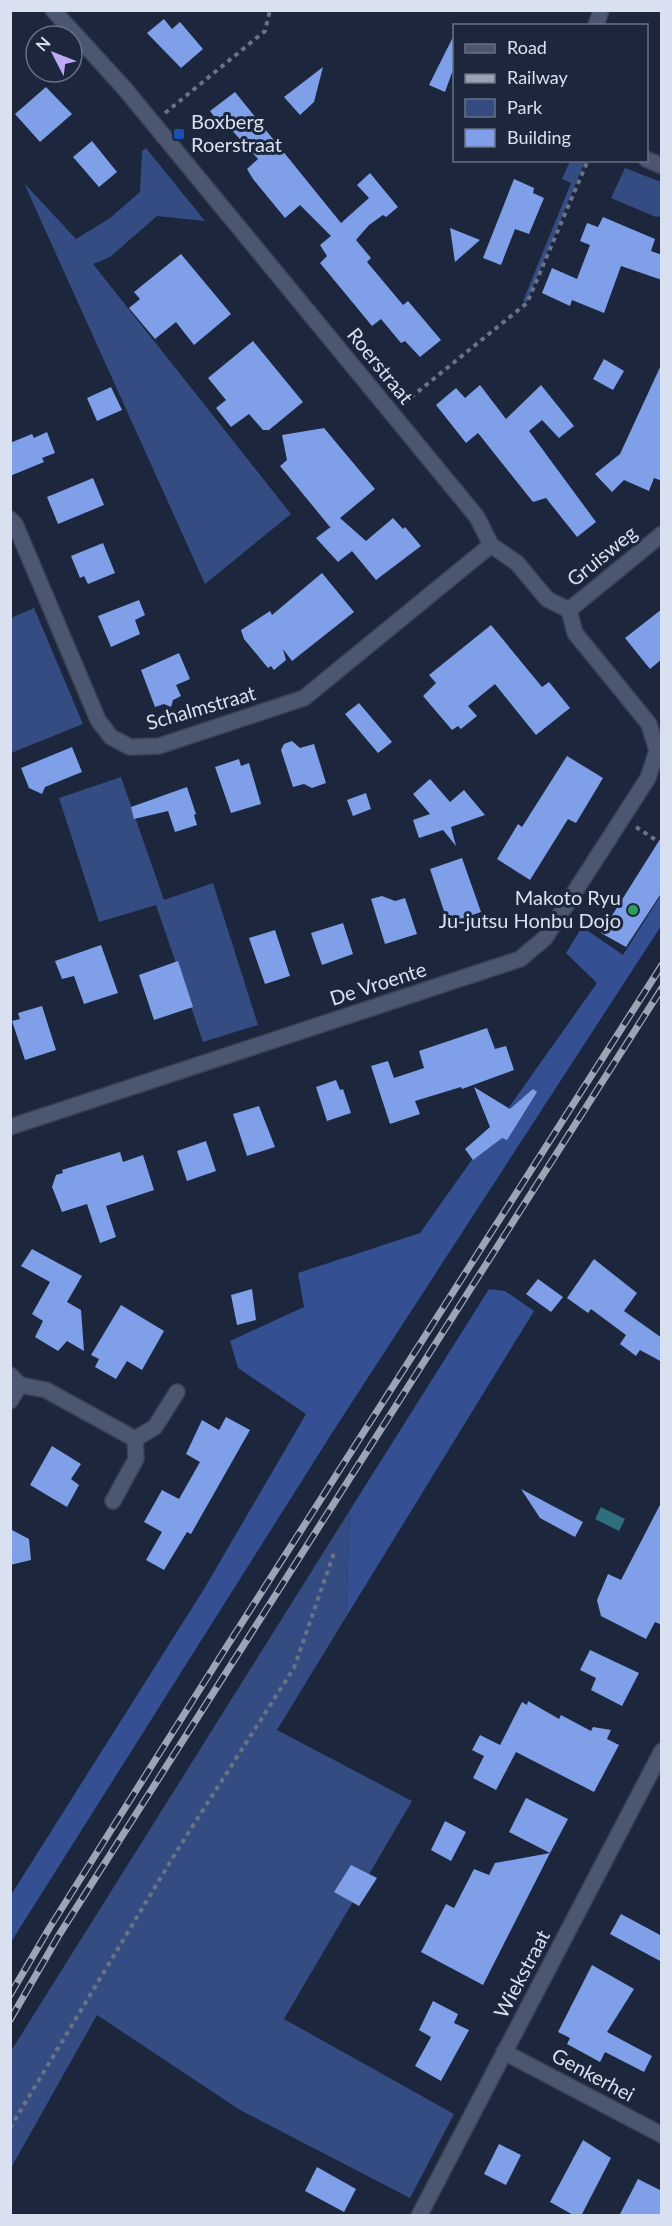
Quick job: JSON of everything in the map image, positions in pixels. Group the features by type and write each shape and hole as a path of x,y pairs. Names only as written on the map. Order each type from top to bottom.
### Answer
{"street":[{"name":"Roerstraat","path":"52,10 125,89 477,517 490,545"},
{"name":"Schalmstraat","path":"10,519 15,524 98,720 111,737 130,747 159,746 304,698 490,545"},
{"name":"Gruisweg","path":"569,610 662,534"},
{"path":"490,545 517,563 547,599 569,610"},
{"name":"De Vroente","path":"10,1127 520,959 545,938 648,778 657,751 649,724 575,633 569,610"},
{"path":"10,1401 15,1380 46,1390 135,1439"},
{"path":"135,1439 155,1427 177,1392"},
{"path":"113,1501 136,1459 135,1439"},
{"name":"Wiekstraat","path":"419,2216 662,1752"},
{"name":"Genkerhei","path":"504,2052 662,2135"}],"path":[{"path":"162,115 265,31 270,10"},
{"path":"401,406 527,303 587,162"},
{"path":"641,830 656,840"},
{"path":"10,2127 178,1848 294,1668 335,1550"}],"green space":[{"path":"146,148 205,221 157,216 110,257 93,264 291,514 205,584 24,183 76,239 110,218 140,192 142,151"},
{"path":"570,162 585,162 527,302 523,301 571,183 562,179"},
{"path":"625,168 661,182 661,216 656,217 611,198"},
{"path":"34,608 83,724 11,753 11,618"},
{"path":"121,777 164,900 213,883 258,1025 203,1042 156,905 99,922 59,798"},
{"path":"350,1510 346,1617 277,1730 412,1801 284,2019 454,2114 410,2198 240,2110 97,2015 11,2168 11,2051"}],"shaded area":[{"path":"661,895 661,926 332,1433 11,1942 11,1895 204,1589 306,1414 238,1368 230,1341 304,1307 298,1273 420,1233 597,983 566,953 582,927 623,955"},
{"path":"489,1289 505,1291 534,1311 346,1617 350,1510"},
{"path":"601,1507 625,1519 619,1531 595,1519"}],"building":[{"path":"164,19 172,29 180,22 203,49 181,68 147,33"},
{"path":"453,37 453,70 445,92 429,85"},
{"path":"323,67 314,102 300,115 284,97"},
{"path":"46,87 72,114 40,142 15,114"},
{"path":"235,92 341,223 369,198 357,185 370,173 398,207 386,217 383,215 369,225 356,240 371,258 367,262 403,305 408,301 441,340 420,357 405,341 401,343 381,319 372,326 320,263 327,256 320,245 331,236 300,205 285,218 253,179 247,169 258,159 228,126 224,129 210,111"},
{"path":"92,141 117,172 99,187 73,157"},
{"path":"514,179 534,188 533,193 544,198 529,234 515,229 501,265 483,258"},
{"path":"603,217 655,239 651,251 662,255 662,280 621,266 604,313 572,300 570,306 542,293 552,268 577,279 590,245 580,241 587,223 598,227"},
{"path":"450,228 480,240 455,262"},
{"path":"181,254 231,314 194,345 176,322 155,339 129,308 140,299 134,292"},
{"path":"253,341 303,402 269,430 263,430 249,414 231,427 216,408 226,400 208,378"},
{"path":"604,359 624,371 613,390 593,379"},
{"path":"662,363 662,481 654,478 649,491 624,480 612,492 595,474 620,454"},
{"path":"480,385 506,419 541,385 574,426 559,438 542,420 529,431 596,522 577,537 546,498 533,502 478,433 466,443 436,405 456,388 465,398"},
{"path":"111,387 122,410 97,421 87,398"},
{"path":"324,428 375,489 340,518 366,541 393,518 403,529 405,527 421,546 376,580 352,551 338,562 316,538 332,526 330,527 280,466 287,460 282,435"},
{"path":"47,432 55,453 42,458 44,462 10,476 10,443 32,434 34,438"},
{"path":"93,478 104,505 58,524 47,497"},
{"path":"103,543 115,573 88,584 84,576 80,578 71,556"},
{"path":"322,573 354,612 292,661 283,649 286,660 274,670 271,666 268,668 244,639 241,630 270,611 272,615"},
{"path":"139,600 145,615 135,620 140,634 111,647 98,616"},
{"path":"662,609 662,659 650,669 625,638"},
{"path":"491,625 542,687 549,682 570,708 536,735 495,684 468,706 477,716 461,729 458,726 452,730 423,696 436,683 429,675"},
{"path":"179,653 190,679 176,685 181,696 173,700 171,707 164,704 155,707 141,670"},
{"path":"359,703 392,742 378,753 345,714"},
{"path":"292,741 300,748 314,744 326,783 312,788 304,784 293,787 281,750 284,744"},
{"path":"72,747 82,772 45,787 42,794 29,788 21,768"},
{"path":"567,756 603,778 576,823 568,819 530,880 497,859 518,824 522,827"},
{"path":"239,759 241,766 249,763 261,804 231,813 215,767"},
{"path":"430,779 450,802 464,790 485,815 451,827 456,846 443,830 419,838 413,820 430,814 413,794"},
{"path":"187,787 196,814 194,815 197,825 175,832 168,811 134,819 131,807"},
{"path":"366,793 371,809 353,816 347,800"},
{"name":"Makoto Ryu Ju-jutsu Honbu Dojo","path":"662,836 662,892 626,947 601,933"},
{"path":"462,858 481,912 448,923 430,869"},
{"path":"382,896 395,901 405,898 417,934 385,944 371,899"},
{"path":"343,923 353,954 322,965 311,933"},
{"path":"275,930 290,976 265,984 249,938"},
{"path":"101,945 118,993 84,1004 74,976 62,979 55,961"},
{"path":"178,961 193,1007 154,1020 139,975"},
{"path":"42,1006 56,1050 25,1060 12,1021 20,1019 18,1013"},
{"path":"487,1028 495,1049 506,1046 514,1070 462,1089 461,1087 415,1101 420,1114 390,1124 371,1066 388,1061 394,1078 424,1068 419,1051"},
{"path":"336,1080 340,1090 343,1089 351,1113 327,1121 316,1087"},
{"path":"474,1087 510,1109 533,1089 537,1092 507,1140 502,1138 473,1160 465,1149 490,1127"},
{"path":"259,1106 275,1147 247,1156 233,1114"},
{"path":"206,1141 216,1171 187,1181 177,1151"},
{"path":"120,1152 123,1162 143,1155 154,1190 106,1206 116,1237 100,1243 87,1204 62,1212 52,1187 56,1175 63,1173 62,1170"},
{"path":"32,1249 82,1276 67,1302 81,1310 84,1351 67,1341 58,1351 35,1337 43,1321 32,1314 50,1282 21,1266"},
{"path":"594,1259 637,1293 624,1311 662,1338 662,1362 640,1350 636,1356 620,1344 626,1335 591,1309 588,1313 567,1298"},
{"path":"538,1279 563,1297 551,1312 526,1294"},
{"path":"252,1289 256,1320 237,1325 231,1295"},
{"path":"121,1305 164,1331 142,1370 127,1361 116,1379 95,1367 99,1359 91,1355"},
{"path":"226,1417 250,1430 191,1534 187,1532 164,1570 146,1560 162,1532 144,1522 162,1490 179,1499 200,1462 186,1454 202,1420 219,1430"},
{"path":"52,1446 81,1464 71,1479 79,1485 67,1507 30,1485"},
{"path":"521,1489 583,1522 575,1537 540,1518"},
{"path":"662,1501 662,1625 655,1622 646,1639 601,1616 597,1600 608,1574 621,1580"},
{"path":"10,1529 29,1539 31,1560 10,1565"},
{"path":"590,1650 639,1673 622,1706 591,1690 596,1678 580,1670"},
{"path":"528,1701 559,1719 561,1715 591,1731 593,1727 611,1730 607,1739 619,1745 594,1792 516,1752 496,1790 473,1778 484,1756 472,1750 480,1735 500,1745 522,1702 527,1705"},
{"path":"526,1798 568,1819 550,1853 509,1832"},
{"path":"445,1821 466,1832 451,1861 431,1850"},
{"path":"550,1853 483,1985 421,1952 446,1904 454,1908 474,1869 489,1875 495,1863"},
{"path":"351,1865 377,1878 359,1906 334,1892"},
{"path":"621,1914 662,1936 662,1962 610,1934"},
{"path":"592,1965 634,1989 607,2032 652,2056 644,2072 605,2052 600,2062 567,2044 570,2038 558,2032"},
{"path":"433,2001 458,2014 454,2023 469,2030 441,2081 415,2066 431,2037 419,2030"},
{"path":"583,2140 611,2158 581,2216 575,2216 550,2202"},
{"path":"499,2144 521,2155 506,2185 484,2174"},
{"path":"317,2167 356,2189 344,2212 305,2191"},
{"path":"638,2179 662,2191 662,2216 619,2216"}],"railway":[{"path":"10,1995 50,1927 222,1654 662,965"},
{"path":"10,2020 59,1935 662,988"}],"place":[{"name":"Boxberg Roerstraat","path":"179,134"},
{"name":"Makoto Ryu Ju-jutsu Honbu Dojo","path":"633,910"}]}
